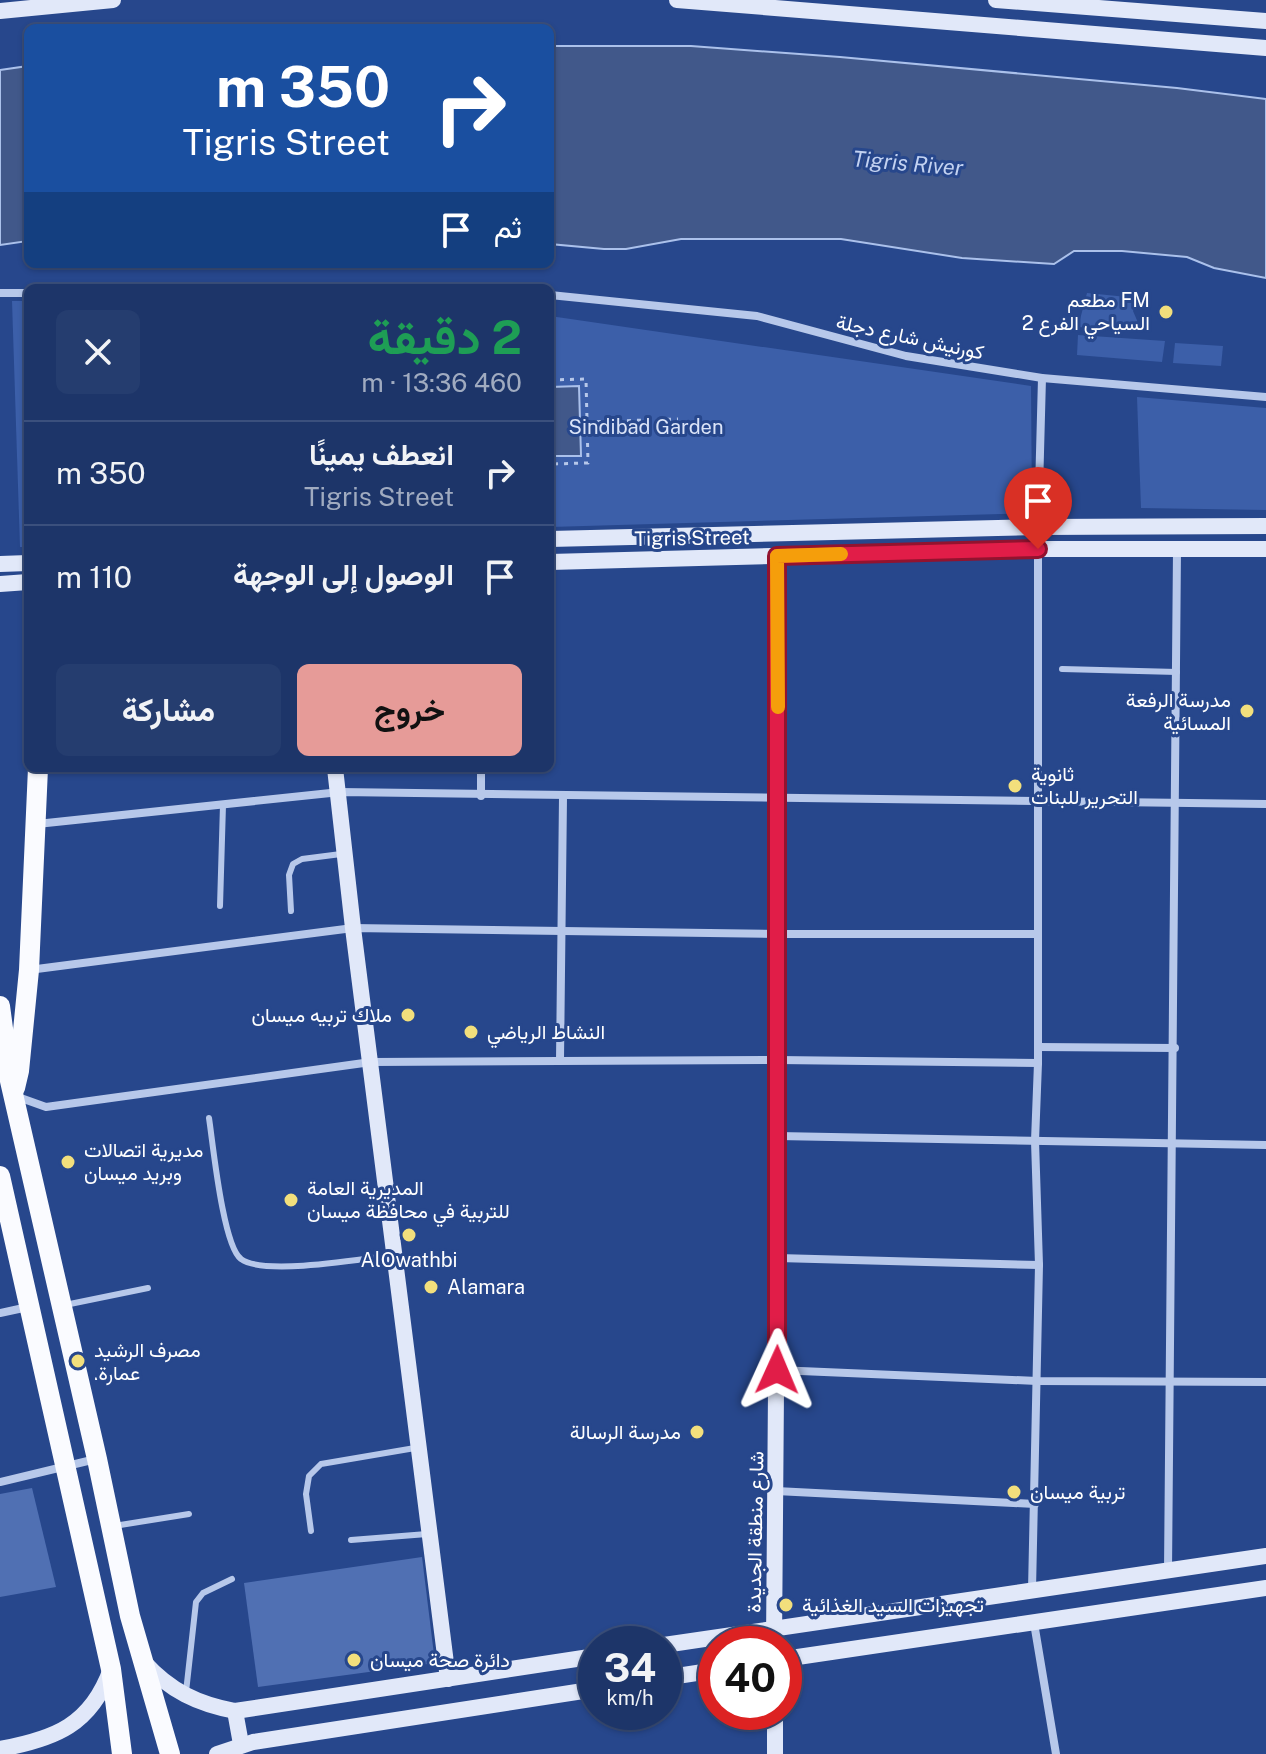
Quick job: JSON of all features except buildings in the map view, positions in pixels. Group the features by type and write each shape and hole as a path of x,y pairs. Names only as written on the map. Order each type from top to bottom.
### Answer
{"main road":[{"path":"13,1095 19,1071 29,970 38,772"},
{"path":"0,1006 13,1095 141,1658 170,1754"},
{"path":"0,1176 111,1669 122,1754"},
{"path":"141,1658 145,1703 156,1754"},
{"path":"115,1699 137,1754"}],"street":[{"path":"0,11 113,0"},
{"path":"677,0 1266,48"},
{"path":"996,0 1266,21"},
{"path":"1060,3 1060,31"},
{"path":"1204,44 1206,17"},
{"path":"0,293 24,293"},
{"name":"كورنيش شارع دجلة","path":"554,295 757,316 906,356 1042,378 1266,397"},
{"path":"1038,527 1042,378"},
{"name":"Tigris Street","path":"554,539 1038,527 1266,526"},
{"path":"1032,1591 1039,1265 1035,1141 1038,1063 1038,549"},
{"name":"Tigris Street","path":"554,562 1038,549 1266,549"},
{"path":"1168,1571 1171,1142 1178,802 1177,550"},
{"name":"شارع منطقة الجديدة","path":"774,1626 778,1258 777,556"},
{"path":"0,564 24,563"},
{"path":"0,584 24,582"},
{"path":"336,772 448,1679"},
{"path":"481,772 481,796"},
{"path":"36,824 340,792 1266,804"},
{"path":"560,1060 563,797"},
{"path":"29,970 353,928 1037,934"},
{"path":"1038,1047 1175,1048"},
{"path":"13,1095 46,1107 371,1062 778,1060 1038,1063"},
{"path":"778,1136 1266,1145"},
{"path":"778,1258 1039,1265"},
{"path":"0,1313 29,1307"},
{"path":"777,1370 1037,1381 1266,1382"},
{"path":"0,1482 97,1459"},
{"path":"776,1491 1035,1504"},
{"path":"802,1631 1032,1591 1266,1556"},
{"path":"802,1656 1266,1588"},
{"path":"1034,1623 1056,1754"},
{"path":"141,1658 161,1680 185,1696 235,1711 578,1659"},
{"path":"0,1749 36,1748 60,1732 82,1716 100,1694 111,1669"},
{"path":"217,1754 241,1744 578,1692"},
{"path":"235,1711 241,1744"},
{"path":"775,1730 775,1754"}],"lane":[{"path":"1062,669 1177,672"},
{"path":"220,906 223,805"},
{"path":"291,911 289,875 293,864 302,859 345,854"},
{"path":"209,1118 229,1242 241,1259 260,1266 290,1266 395,1255"},
{"path":"62,1306 148,1288"},
{"path":"311,1531 306,1494 309,1476 321,1464 419,1448"},
{"path":"111,1526 189,1514"},
{"path":"351,1540 430,1533"},
{"path":"185,1696 196,1602 203,1593 232,1579"}],"path":[{"path":"554,380 586,379 588,463 554,464"},
{"path":"587,422 678,419"}],"green space":[{"path":"1087,293 1137,298 1133,311 1142,332 1078,327"},
{"path":"12,301 24,301 24,547 20,547"},
{"name":"Sindibad Garden","path":"554,317 1031,386 1032,513 554,527"},
{"path":"1078,335 1165,341 1162,362 1077,355"},
{"path":"1175,343 1223,346 1221,366 1173,363"},
{"path":"1137,397 1266,408 1266,510 1141,508"}],"water":[{"name":"Tigris River","path":"554,46 691,46 840,57 1266,99 1266,278 1214,268 1187,257 1122,251 1074,251 1054,264 962,258 841,239 681,239 626,249 554,244"},
{"path":"24,67 24,242 0,245 0,70"},
{"path":"579,386 581,456 554,456 554,387"}],"slow traffic":[{"path":"778,707 777,556 841,554"}],"place":[{"name":"مطعم FM السياحي الفرع 2","path":"1166,312"},
{"name":"مدرسة الرفعة المسائية","path":"1247,711"},
{"name":"ثانوية التحرير للبنات","path":"1015,786"},
{"name":"ملاك تربيه ميسان","path":"408,1015"},
{"name":"النشاط الرياضي","path":"471,1032"},
{"name":"مديرية اتصالات وبريد ميسان","path":"68,1162"},
{"name":"المديرية العامة للتربية في محافظة ميسان","path":"291,1200"},
{"name":"AlOwathbi","path":"409,1235"},
{"name":"Alamara","path":"431,1287"},
{"name":"مصرف الرشيد .عمارة","path":"78,1361"},
{"name":"مدرسة الرسالة","path":"697,1432"},
{"name":"تربية ميسان","path":"1014,1492"},
{"name":"تجهيزات السيد الغذائية","path":"786,1605"},
{"name":"دائرة صحة ميسان","path":"354,1660"}],"route":[{"path":"777,1370 777,556 1038,549"}]}
